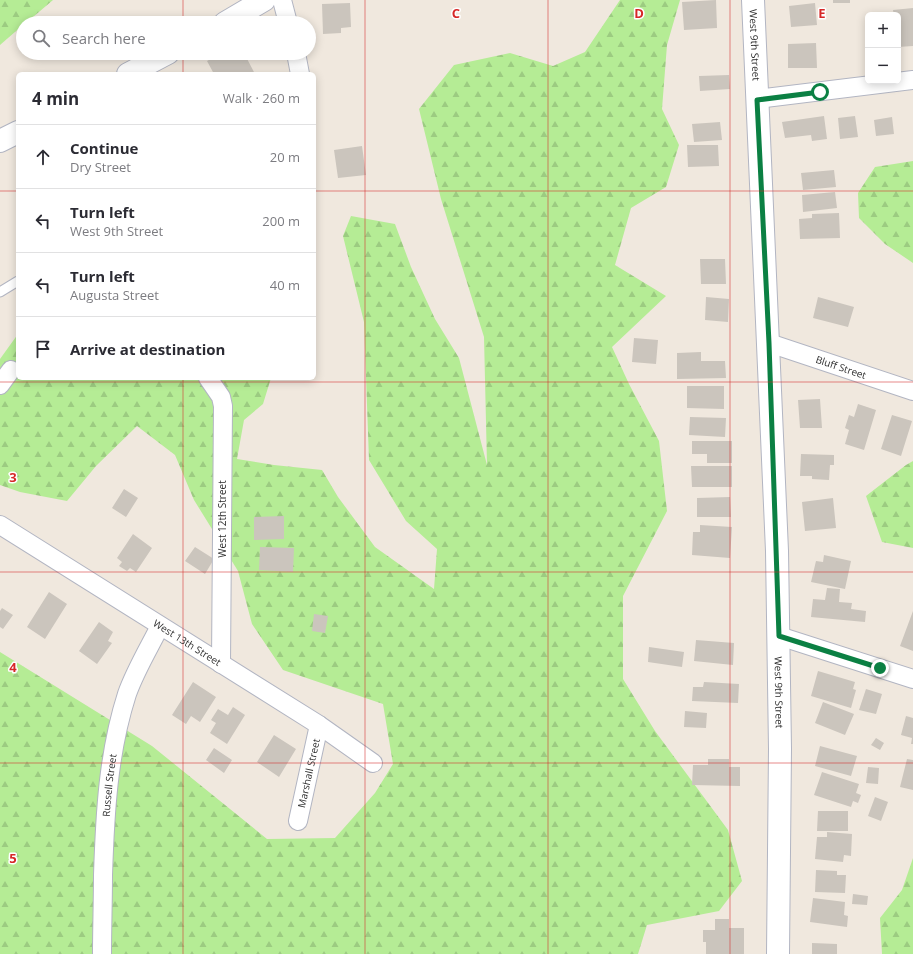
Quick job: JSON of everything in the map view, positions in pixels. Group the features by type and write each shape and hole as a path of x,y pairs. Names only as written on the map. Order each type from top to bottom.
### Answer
{"street":[{"path":"237,16 264,0"},
{"path":"282,0 286,16"},
{"name":"West 9th Street","path":"753,0 769,343 779,636 780,749 778,954"},
{"path":"132,72 155,60"},
{"path":"297,60 300,72"},
{"path":"757,100 913,80"},
{"path":"0,141 16,133"},
{"name":"Bluff Street","path":"769,343 913,390"},
{"path":"0,385 11,370"},
{"name":"West 12th Street","path":"209,380 221,397 223,406 221,664"},
{"name":"West 13th Street","path":"0,525 319,725 373,763"},
{"name":"Russell Street","path":"102,954 104,834 109,774 117,729 128,693 134,676 160,626"},
{"path":"779,636 913,678"},
{"name":"Marshall Street","path":"298,821 319,725"}],"lane":[{"path":"0,292 16,282"}],"green space":[{"path":"0,0 53,0 34,16 16,16 16,31 0,45"},
{"path":"620,0 680,0 667,45 662,109 679,145 666,187 631,208 615,265 666,296 612,347 629,384 659,441 667,511 623,596 623,679 655,731 728,830 742,881 719,911 647,925 638,954 0,954 0,652 152,746 267,839 335,838 375,793 393,764 383,704 283,670 252,624 238,571 194,500 175,455 137,426 96,466 67,501 20,492 0,485 0,359 16,337 16,380 270,380 263,404 244,420 237,459 274,465 322,470 338,497 375,547 434,589 437,549 406,521 369,460 364,322 343,236 351,216 395,224 411,267 435,319 459,358 487,465 484,337 441,199 419,109 454,65 510,53 553,66 585,52"},
{"path":"913,161 913,263 885,244 859,218 858,193 875,167"},
{"path":"913,461 913,548 882,542 866,496"},
{"path":"913,858 913,954 882,954 880,918 902,890"}],"building":[{"path":"716,0 717,28 684,30 682,2"},
{"path":"833,0 850,0 850,3 833,3"},
{"path":"350,3 351,27 341,28 341,33 323,34 322,4"},
{"path":"815,3 817,25 791,27 789,6"},
{"path":"913,8 913,46 901,47 901,12 893,12 893,10"},
{"path":"816,43 817,68 788,68 788,44"},
{"path":"248,60 254,72 213,72 207,61"},
{"path":"729,75 730,89 700,91 699,76"},
{"path":"824,116 827,139 812,141 811,135 785,138 782,122"},
{"path":"855,116 858,137 840,139 838,118"},
{"path":"892,117 894,134 876,136 874,120"},
{"path":"720,122 722,140 694,142 692,124"},
{"path":"687,145 718,145 719,166 688,167"},
{"path":"362,146 366,175 338,178 334,150"},
{"path":"834,170 836,187 803,190 801,173"},
{"path":"835,192 837,208 803,212 802,195"},
{"path":"839,213 840,238 800,239 799,219 812,218 812,214"},
{"path":"700,259 725,259 726,284 701,284"},
{"path":"706,297 729,299 728,322 705,320"},
{"path":"818,297 854,307 848,327 813,318"},
{"path":"634,338 658,340 656,364 632,362"},
{"path":"701,352 701,361 725,361 726,378 677,379 677,353"},
{"path":"687,386 724,386 724,409 687,408"},
{"path":"820,399 822,428 800,428 798,400"},
{"path":"858,404 876,410 864,450 845,444 849,430 845,428 849,415 854,417"},
{"path":"892,415 912,421 901,456 881,449"},
{"path":"690,417 726,418 725,437 689,435"},
{"path":"692,441 732,441 732,463 707,463 707,454 692,454"},
{"path":"801,454 834,455 834,465 830,465 829,480 812,479 812,476 800,476"},
{"path":"691,466 732,466 732,487 692,487"},
{"path":"124,489 138,498 126,517 112,508"},
{"path":"730,497 731,517 697,517 697,498"},
{"path":"833,498 836,528 805,531 802,502"},
{"path":"284,516 284,539 254,540 254,517"},
{"path":"700,525 732,527 730,558 692,555 693,532 700,532"},
{"path":"133,534 152,548 136,572 130,568 127,571 119,566 122,562 117,558"},
{"path":"195,547 214,559 205,574 185,561"},
{"path":"260,547 294,548 293,572 259,570"},
{"path":"824,555 851,561 845,589 811,582 816,561 823,562"},
{"path":"827,588 840,589 839,602 852,603 851,609 866,611 865,622 811,617 813,599 825,600"},
{"path":"49,592 67,604 45,639 27,627"},
{"path":"2,608 13,615 3,629 0,627 0,611"},
{"path":"913,611 913,651 900,646"},
{"path":"314,614 328,616 325,633 312,631"},
{"path":"99,622 113,632 108,641 112,643 97,664 79,651"},
{"path":"696,640 734,643 733,665 694,661"},
{"path":"649,647 684,652 682,667 648,662"},
{"path":"818,671 855,682 853,689 856,690 851,708 811,696"},
{"path":"193,682 216,697 200,722 191,716 186,724 172,715"},
{"path":"704,682 739,684 738,703 692,701 693,687 703,687"},
{"path":"866,689 882,694 876,714 859,710"},
{"path":"823,702 854,714 845,735 815,723"},
{"path":"233,707 245,715 227,744 210,733 216,723 211,720 218,709 228,715"},
{"path":"685,711 707,713 706,728 684,727"},
{"path":"906,716 913,718 913,744 911,744 912,738 901,735"},
{"path":"274,735 296,749 279,777 257,762"},
{"path":"876,738 884,743 880,750 871,745"},
{"path":"820,746 857,756 851,776 815,766"},
{"path":"214,748 232,760 224,773 206,760"},
{"path":"708,759 729,759 729,767 740,767 740,786 692,785 693,765 708,765"},
{"path":"907,759 913,760 913,790 900,787"},
{"path":"868,767 879,768 878,784 866,783"},
{"path":"822,772 859,784 856,793 861,795 858,803 853,801 851,807 814,795"},
{"path":"875,797 888,802 881,821 868,816"},
{"path":"818,811 848,811 848,831 817,831"},
{"path":"827,832 852,834 851,856 844,855 843,862 815,859 817,837 827,837"},
{"path":"816,870 837,871 837,875 846,875 845,893 815,892"},
{"path":"853,894 868,896 867,905 852,904"},
{"path":"813,898 845,902 844,915 848,916 847,927 810,922"},
{"path":"715,919 729,919 729,928 744,928 744,954 706,954 706,942 703,942 703,930 715,930"},
{"path":"812,943 837,944 837,954 812,954"}],"route":[{"path":"820,92 757,100 769,343 779,636 880,668"}]}
